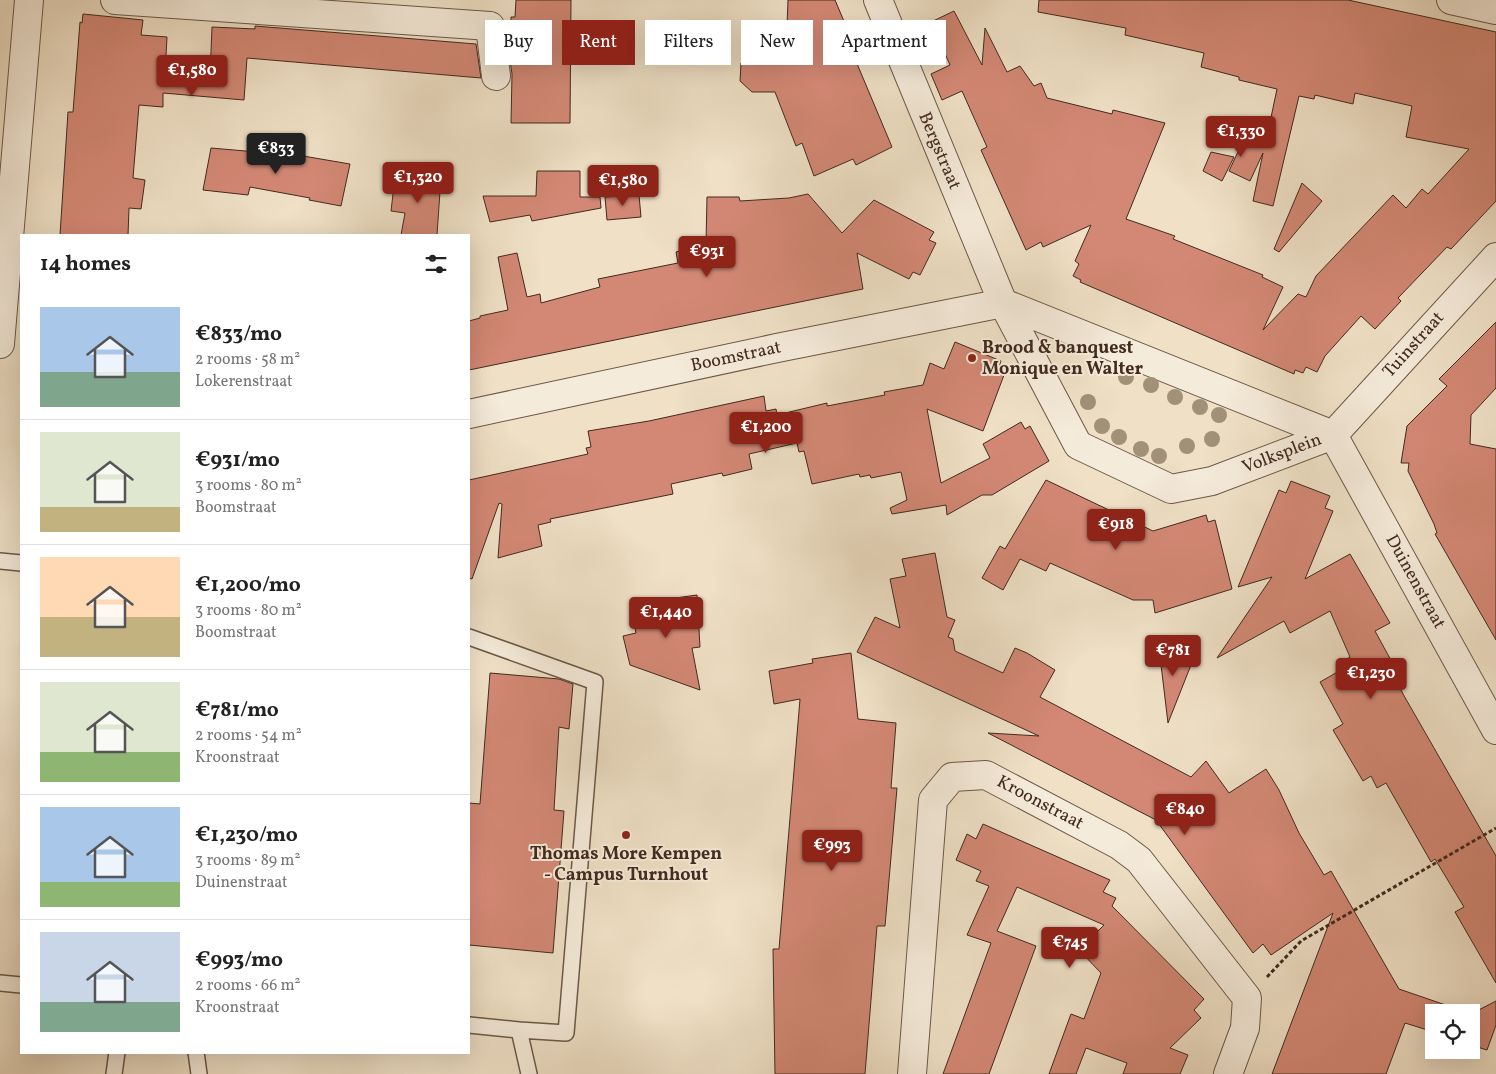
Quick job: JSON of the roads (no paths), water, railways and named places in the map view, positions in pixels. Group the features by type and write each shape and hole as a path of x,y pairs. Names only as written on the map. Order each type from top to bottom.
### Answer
{"street":[{"path":"7,341 10,115 29,0"},
{"path":"115,0 490,26 496,76"},
{"name":"Bergstraat","path":"878,0 1003,303"},
{"path":"1451,0 1496,10"},
{"name":"Tuinstraat","path":"1333,435 1496,257"},
{"name":"Boomstraat","path":"470,414 777,348 1003,303"},
{"name":"Volksplein","path":"1003,303 1078,445 1170,489 1212,480 1333,435"},
{"name":"Volksplein","path":"1003,303 1333,435"},
{"name":"Duinenstraat","path":"1333,435 1492,714"},
{"name":"Kroonstraat","path":"912,1074 933,800 952,777 986,775 1119,844 1139,860 1246,998 1245,1028 1228,1074"}],"lane":[{"path":"0,561 20,563"},
{"path":"470,637 595,682 566,1033 470,1025"},
{"path":"0,983 20,985"},
{"path":"519,1030 529,1074"},
{"path":"114,1074 117,1054"},
{"path":"196,1054 199,1074"}],"place":[{"name":"Brood & banquest Monique en Walter","path":"972,358"},
{"name":"Thomas More Kempen - Campus Turnhout","path":"626,835"}]}
